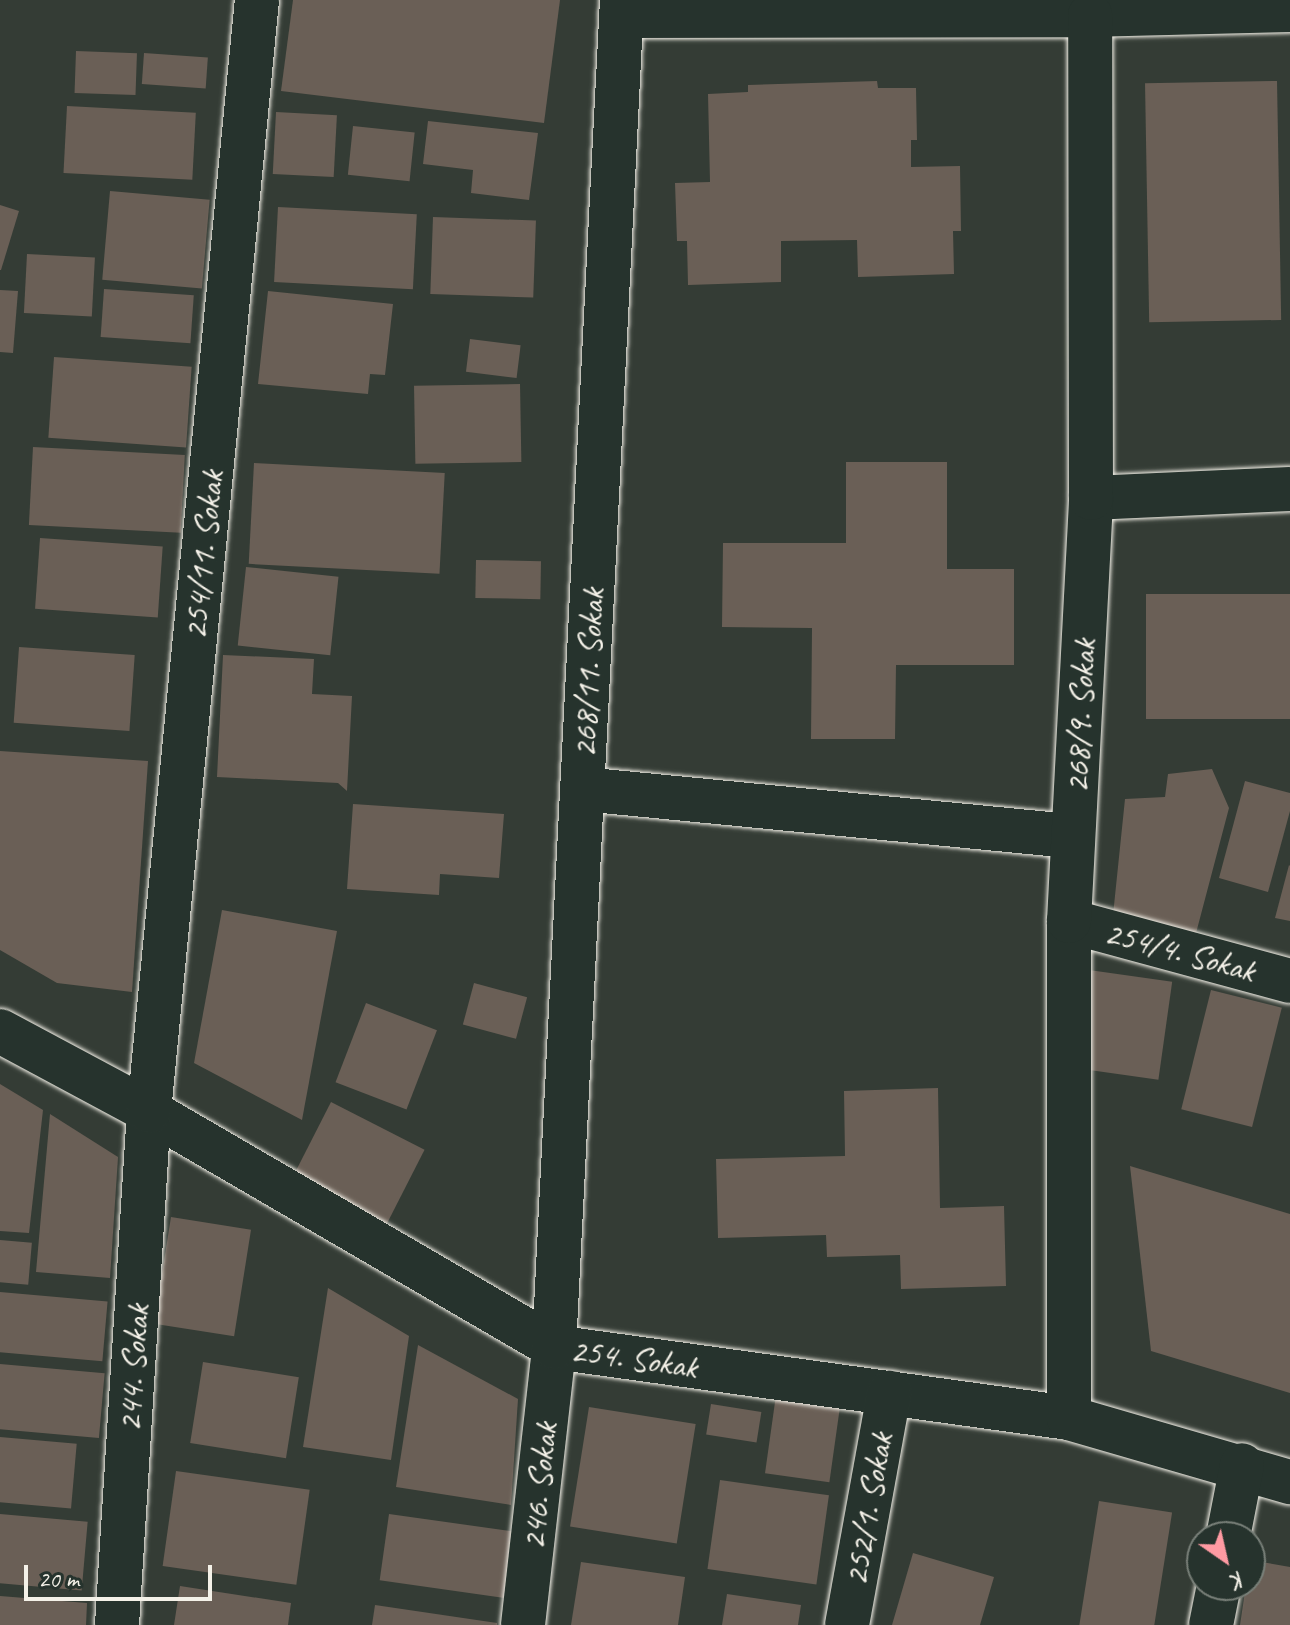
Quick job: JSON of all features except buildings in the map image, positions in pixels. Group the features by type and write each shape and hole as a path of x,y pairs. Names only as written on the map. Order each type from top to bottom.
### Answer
{"street":[{"name":"254/11. Sokak","path":"149,1111 257,0"},
{"path":"622,8 1090,15 1290,10"},
{"name":"268/11. Sokak","path":"554,1347 622,8"},
{"name":"268/9. Sokak","path":"1069,1418 1069,921 1091,498 1090,15"},
{"path":"1091,498 1290,489"},
{"path":"582,789 1073,836"},
{"name":"254/4. Sokak","path":"1069,921 1290,981"},
{"name":"254. Sokak","path":"0,1031 149,1111 554,1347 1069,1418 1242,1465 1290,1482"},
{"name":"244. Sokak","path":"117,1625 149,1111"},
{"name":"246. Sokak","path":"523,1625 554,1347"},
{"name":"252/1. Sokak","path":"847,1625 889,1393"},
{"path":"1231,1521 1242,1465"},
{"path":"1211,1625 1216,1601"}]}
